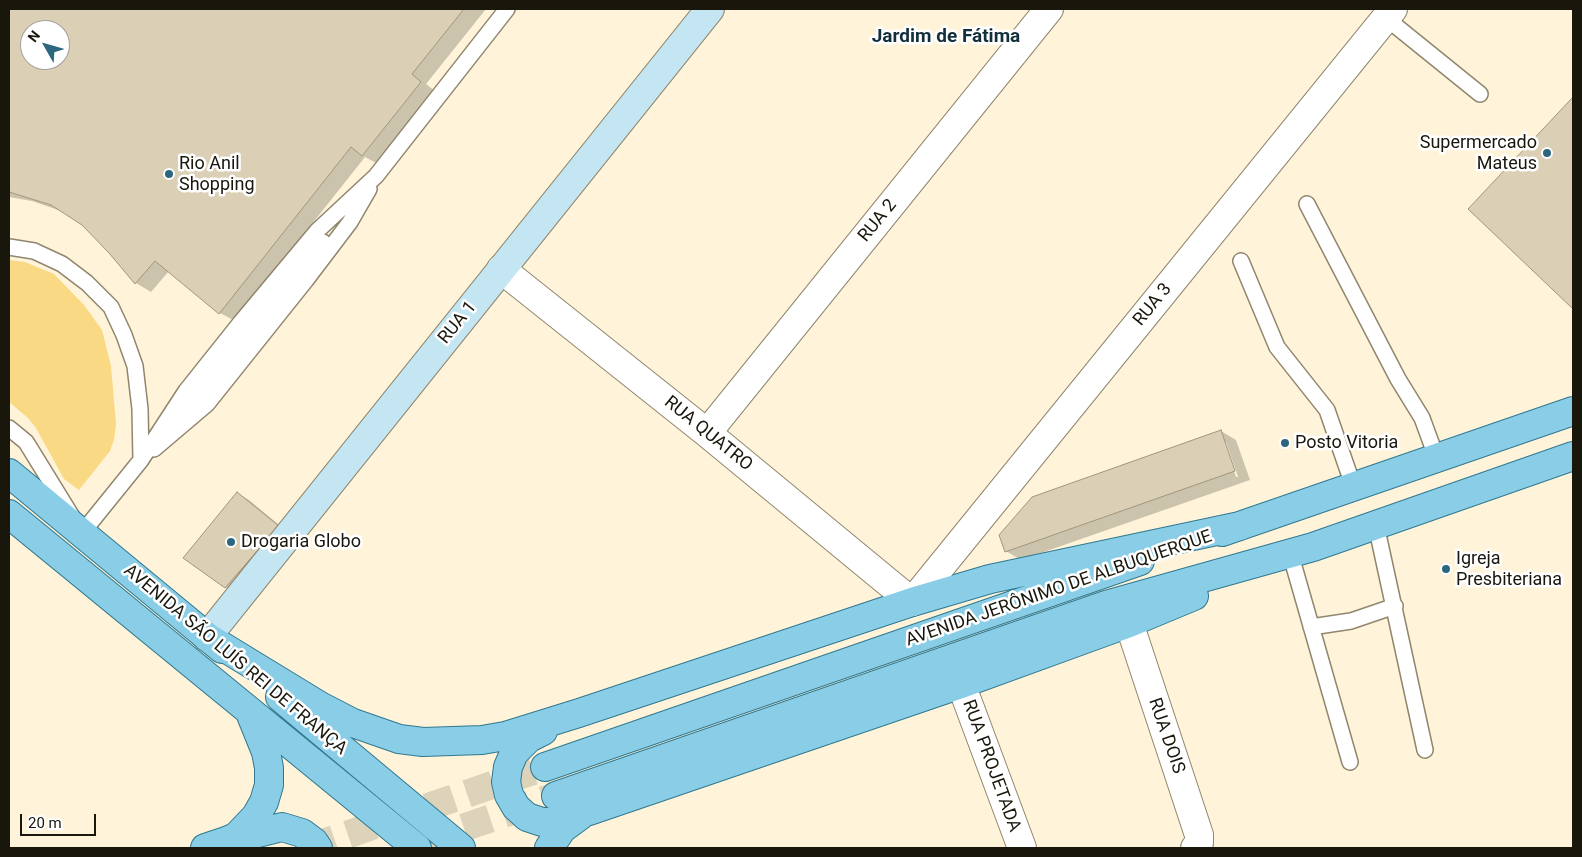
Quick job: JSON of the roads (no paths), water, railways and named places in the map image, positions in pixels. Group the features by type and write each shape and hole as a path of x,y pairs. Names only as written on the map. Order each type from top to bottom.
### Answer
{"main road":[{"name":"RUA 1","path":"207,637 710,9"},
{"name":"AVENIDA JERÔNIMO DE ALBUQUERQUE","path":"545,767 1573,411"},
{"name":"AVENIDA JERÔNIMO DE ALBUQUERQUE","path":"556,796 1106,605 1302,552 1573,456"},
{"name":"AVENIDA SÃO LUÍS REI DE FRANÇA","path":"9,473 461,848"},
{"name":"AVENIDA SÃO LUÍS REI DE FRANÇA","path":"9,514 417,848"},
{"path":"207,637 320,706 354,723 398,738 423,742 482,740 505,736 579,713 912,602 990,579 1240,526"},
{"path":"579,713 529,738 520,746 510,760 506,782 512,802 521,813 534,820 549,822 589,811 961,684 1128,623 1302,552"},
{"path":"216,845 236,837 256,816 264,802 269,785 269,768 266,752 250,713"},
{"path":"548,848 562,829 589,811"},
{"path":"216,845 271,829 286,827 302,832 318,848"}],"street":[{"name":"RUA 2","path":"707,433 1049,9"},
{"name":"RUA 3","path":"912,602 1390,13"},
{"name":"RUA QUATRO","path":"501,269 707,433 912,602"},
{"name":"RUA DOIS","path":"1128,623 1200,835 1199,843 1195,848"},
{"name":"RUA PROJETADA","path":"961,684 1022,848"}],"lane":[{"path":"142,460 207,404 306,280 350,222 376,176 507,9"},
{"path":"1390,13 1480,94"},
{"path":"9,428 26,442 82,534 142,460 186,391 247,314 317,231 376,176"},
{"path":"1307,204 1398,379 1422,418 1437,458"},
{"path":"9,246 34,251 62,264 87,283 111,307 135,366 140,409 142,460"},
{"path":"1241,261 1277,347 1327,410 1354,488"},
{"path":"1376,525 1425,750"},
{"path":"1302,552 1311,627 1350,762"},
{"path":"1311,627 1351,622 1395,606"}],"tunnel":[{"path":"308,848 545,767"},
{"path":"424,841 556,796"}],"place":[{"name":"Supermercado Mateus","path":"1547,153"},
{"name":"Rio Anil Shopping","path":"169,174"},
{"name":"Posto Vitoria","path":"1285,443"},
{"name":"Drogaria Globo","path":"231,542"},
{"name":"Igreja Presbiteriana","path":"1446,569"}],"district":[{"name":"Jardim de Fátima","path":"946,37"}]}
